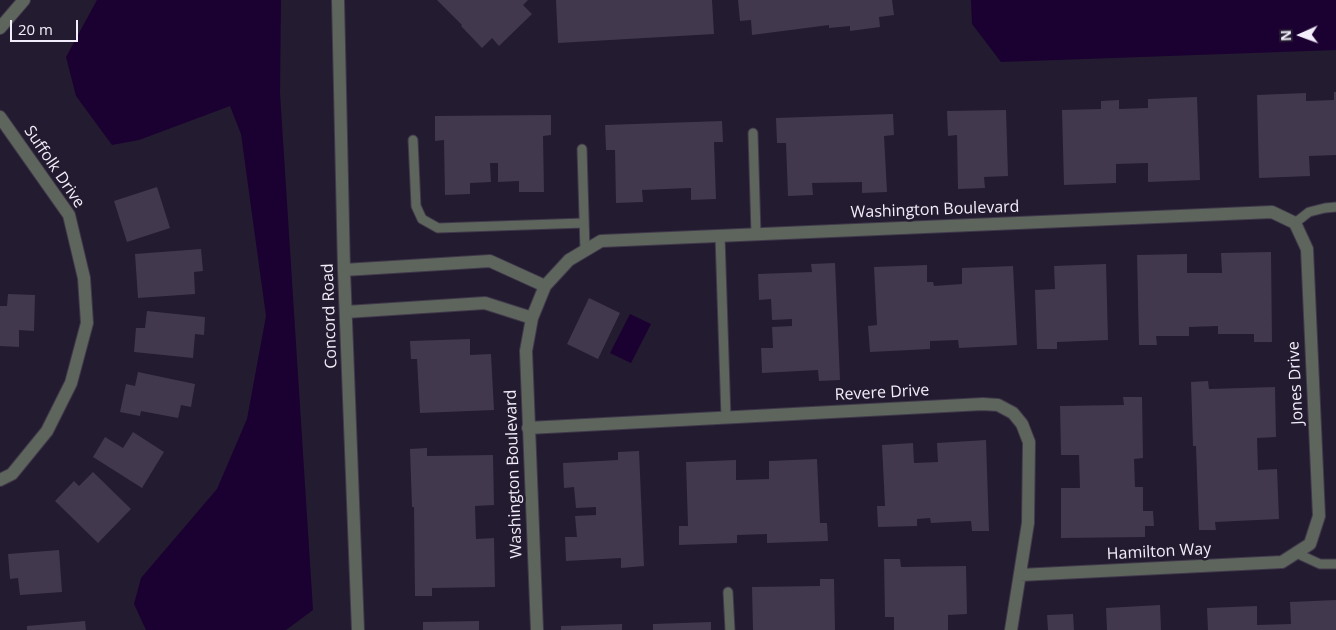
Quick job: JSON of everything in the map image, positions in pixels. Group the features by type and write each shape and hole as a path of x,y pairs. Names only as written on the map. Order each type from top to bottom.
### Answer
{"street":[{"path":"0,28 24,0"},
{"name":"Concord Road","path":"338,0 344,270 358,630"},
{"name":"Suffolk Drive","path":"0,117 69,215 84,278 87,323 71,383 47,431 12,474 0,480"},
{"name":"Washington Boulevard","path":"537,630 526,351 532,318 545,286 569,260 601,241 1272,212 1295,223"},
{"name":"Jones Drive","path":"1295,223 1307,249 1319,516 1310,544"},
{"path":"344,270 490,261 545,286"},
{"path":"346,312 486,303 532,318"},
{"name":"Revere Drive","path":"528,428 983,404 998,405 1013,413 1022,424 1028,442 1028,524 1011,630"},
{"name":"Hamilton Way","path":"1020,575 1282,562 1310,544"}],"lane":[{"path":"753,134 756,234"},
{"path":"413,140 416,206 422,219 438,228 584,223"},
{"path":"582,149 585,250"},
{"path":"1295,223 1309,212 1336,207"},
{"path":"720,236 726,418"},
{"path":"1296,553 1320,564 1336,564"},
{"path":"728,592 730,630"}],"shaded area":[{"path":"97,0 281,0 280,93 313,610 286,630 146,630 134,604 141,578 217,489 247,419 266,316 241,134 230,106 139,140 112,145 76,96 66,57"},
{"path":"971,0 1336,0 1336,50 1001,62 972,24"},
{"path":"630,314 651,324 631,363 610,353"}],"building":[{"path":"437,0 528,0 523,5 532,14 499,46 492,38 482,48"},
{"path":"556,0 712,0 714,34 558,43"},
{"path":"738,0 892,0 894,15 879,17 880,27 850,31 850,26 829,28 829,25 752,35 751,20 740,21"},
{"path":"1334,92 1336,92 1336,155 1309,156 1310,176 1259,178 1257,95 1306,93 1306,101 1334,100"},
{"path":"1197,97 1200,180 1148,182 1148,163 1116,164 1116,183 1064,185 1062,110 1101,109 1101,101 1119,100 1119,109 1148,108 1148,99"},
{"path":"1006,110 1008,176 984,177 985,188 958,189 957,135 948,136 947,111"},
{"path":"893,114 894,135 884,136 887,192 862,193 862,182 812,183 813,195 788,196 786,143 777,143 776,118"},
{"path":"551,115 551,135 543,136 544,192 519,192 519,181 498,182 498,163 490,163 491,182 470,183 470,194 445,195 444,140 435,141 435,116"},
{"path":"722,121 723,142 714,142 716,199 691,200 691,188 666,189 642,190 643,202 616,203 615,150 606,150 605,125"},
{"path":"157,187 170,228 127,242 114,201"},
{"path":"201,249 203,271 194,272 195,294 138,298 135,254"},
{"path":"1271,252 1272,342 1254,342 1254,334 1218,334 1218,326 1189,327 1189,336 1156,336 1157,345 1139,345 1137,255 1187,254 1187,273 1222,273 1221,253"},
{"path":"835,263 840,380 819,381 818,370 762,373 761,348 773,348 772,327 792,326 792,319 772,320 771,299 759,300 758,274 812,272 811,264"},
{"path":"1106,264 1108,340 1057,342 1057,349 1037,349 1035,290 1055,289 1054,266"},
{"path":"927,265 927,282 933,282 934,286 962,284 962,268 1013,266 1017,345 959,348 958,340 930,341 930,349 870,352 868,326 877,325 874,267"},
{"path":"8,294 35,295 34,331 19,330 19,347 0,346 0,306 7,306"},
{"path":"589,298 620,313 598,359 567,344"},
{"path":"147,311 205,317 204,335 195,334 193,358 134,352 136,328 145,328"},
{"path":"470,339 470,355 491,354 494,410 420,413 417,359 411,359 410,341"},
{"path":"138,372 195,384 191,407 181,405 178,418 141,411 140,416 120,412 126,384 135,386"},
{"path":"1208,381 1209,389 1275,387 1276,437 1257,438 1258,470 1277,469 1279,519 1215,522 1216,530 1199,530 1196,446 1193,446 1191,382"},
{"path":"1123,397 1142,397 1143,458 1134,459 1135,487 1143,487 1143,511 1153,511 1154,526 1145,526 1145,537 1061,538 1061,488 1080,488 1079,455 1061,455 1060,406 1124,405"},
{"path":"133,432 164,452 142,488 93,457 105,437 123,448"},
{"path":"986,440 989,531 972,531 971,521 931,523 930,518 917,519 917,526 878,527 877,506 885,506 882,445 913,443 914,463 938,462 937,443"},
{"path":"427,448 427,456 493,455 494,505 475,506 476,539 494,538 495,587 432,588 432,596 415,596 414,507 412,507 410,449"},
{"path":"639,451 644,566 621,568 621,558 566,561 565,537 577,537 575,516 596,515 596,507 576,508 574,487 564,488 563,463 618,460 618,452"},
{"path":"817,459 820,523 827,523 828,541 767,543 767,534 737,535 737,543 679,545 679,526 688,526 686,462 736,460 736,480 769,479 769,461"},
{"path":"93,472 131,509 98,543 55,501 74,481 79,486"},
{"path":"59,550 62,592 20,595 18,578 10,579 8,554"},
{"path":"884,559 900,559 901,567 966,566 967,614 948,615 948,630 894,630 894,617 885,617"},
{"path":"820,579 834,579 835,630 753,630 752,587 820,586"},
{"path":"1336,600 1336,630 1208,630 1207,608 1257,606 1257,625 1291,624 1290,602"},
{"path":"1160,605 1161,630 1107,630 1106,608"},
{"path":"1073,614 1074,630 1048,630 1047,615"},
{"path":"85,621 86,630 27,630 27,626"},
{"path":"479,621 479,630 423,630 423,622"},
{"path":"711,622 711,630 653,630 653,624"},
{"path":"622,624 622,630 561,630 561,626"}]}
